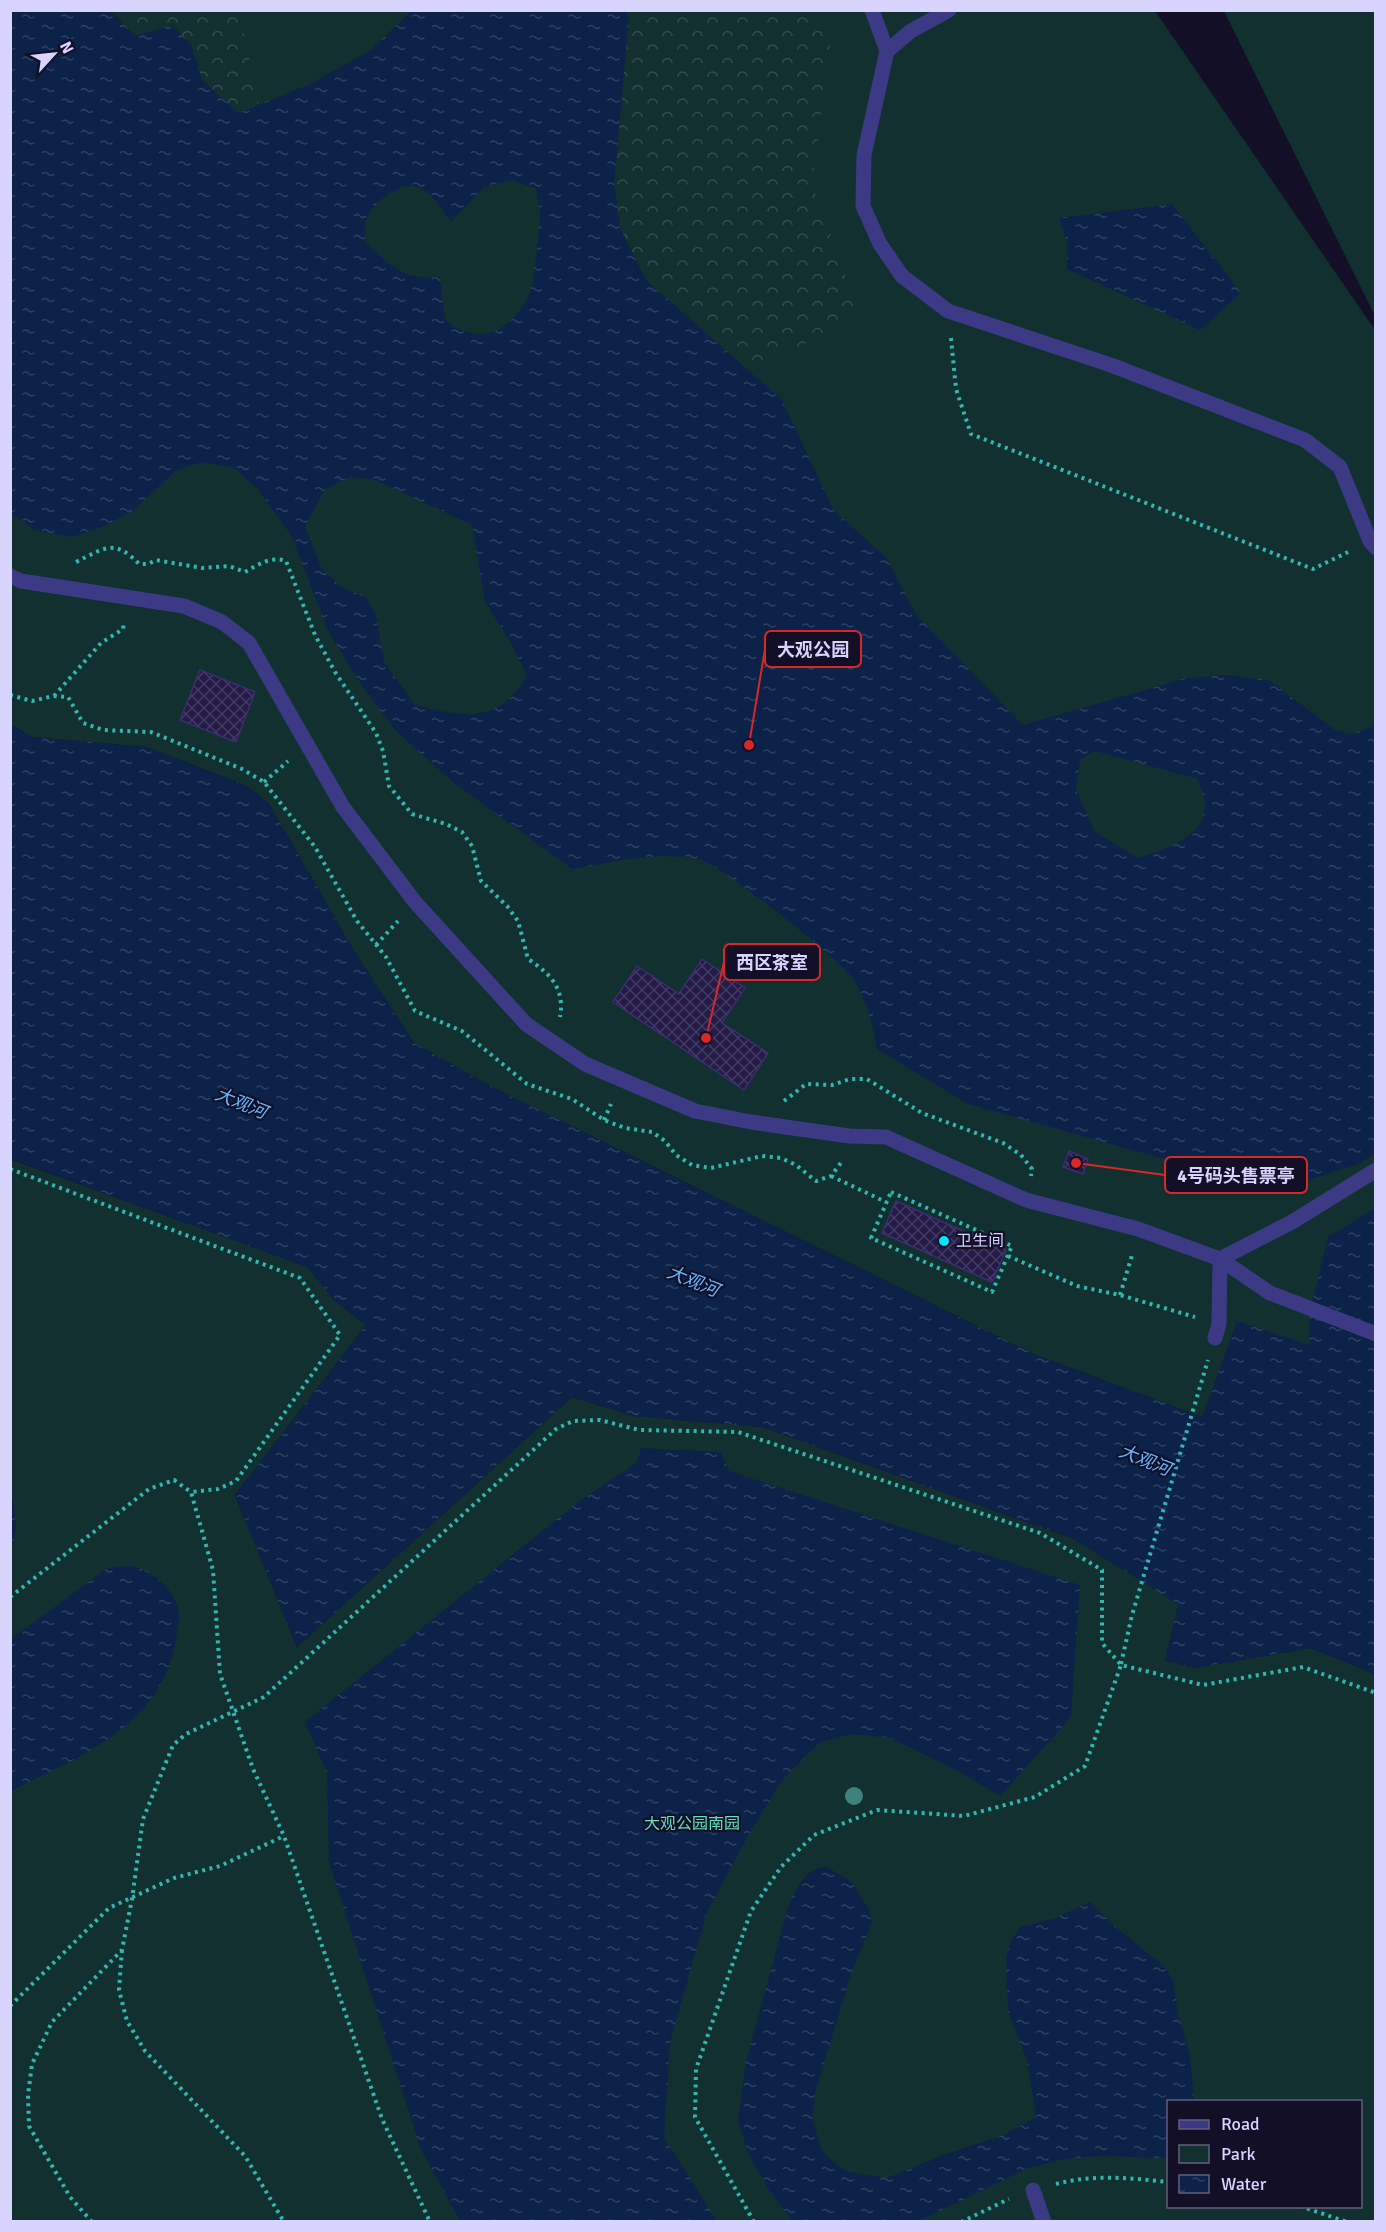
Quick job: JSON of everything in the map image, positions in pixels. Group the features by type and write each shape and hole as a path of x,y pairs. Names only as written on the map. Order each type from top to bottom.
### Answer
{"street":[{"path":"872,10 887,51 864,155 863,206 880,244 902,276 948,311 1111,365 1305,440 1340,467 1373,544"},
{"path":"887,51 911,31 949,10"},
{"path":"10,576 21,581 46,583 184,606 222,622 249,643 350,817 415,902 526,1024 585,1064 695,1111 751,1122 849,1136 886,1137 1026,1200 1138,1229 1220,1259 1270,1293 1376,1334"},
{"path":"1220,1259 1292,1222 1376,1170"},
{"path":"1217,1331 1220,1259"},
{"path":"1033,2190 1044,2222"}],"path":[{"path":"948,311 956,389 971,434 1313,569 1373,544"},
{"path":"46,583 74,562 107,547 116,546 127,551 139,564 148,564 156,560 202,568 229,566 246,572 261,563 278,558 286,561 315,635 335,672 376,733 383,751 389,786 412,814 446,824 462,832 475,855 481,881 507,906 518,921 528,958 543,968 556,982 563,1001 555,1045"},
{"path":"53,696 101,643 123,629 128,597"},
{"path":"10,1169 300,1278 340,1335 236,1481 218,1490 191,1492"},
{"path":"831,1176 886,1202"},
{"path":"891,1192 1012,1246 992,1292 871,1238 886,1202 891,1192"},
{"path":"1120,1295 1131,1264 1138,1229"},
{"path":"754,2222 695,2117 696,2069 751,1911 781,1867 814,1836 877,1810 964,1816 1035,1797 1085,1766 1121,1665 1132,1615 1217,1331 1120,1295 1077,1286 1008,1256"},
{"path":"284,2222 245,2156 145,2051 127,2021 119,1990 122,1950 132,1899 143,1819 172,1745 186,1734 234,1714 264,1697 556,1429 573,1421 600,1420 639,1430 738,1432 1040,1533 1102,1570 1102,1643 1121,1665 1203,1685 1303,1667 1376,1693"},
{"path":"10,1597 149,1489 174,1480 191,1492 213,1570 220,1674 253,1769 284,1836 382,2119 430,2222"},
{"path":"10,2007 109,1908 174,1878 220,1866 284,1836"},
{"path":"92,2222 70,2197 29,2126 28,2095 32,2064 52,2022 122,1950"},
{"path":"1305,2208 1347,2222"}],"green space":[{"path":"11,11 1155,11 1375,330 1375,1476 1202,1417 1036,1355 490,1086 414,1043 352,948 269,804 245,785 146,747 32,737 11,725"},
{"path":"111,11 254,11 242,26 259,105 238,113 202,80 191,44 135,36"},
{"path":"625,11 812,11 830,43 812,184 848,283 865,308 753,375 646,280 621,230 614,184 629,17"},
{"path":"1224,11 1375,11 1375,316"},
{"name":"大观公园南园","path":"10,1159 308,1267 335,1301 366,1325 235,1495 297,1647 572,1397 634,1416 762,1427 1074,1539 1179,1604 1165,1660 1194,1668 1311,1648 1375,1674 1375,2221 11,2221 10,1553 16,1526 10,1488"}],"water":[{"path":"11,10 111,11 135,36 172,25 191,44 202,80 239,113 310,84 371,50 411,11 625,11 629,17 614,184 621,230 646,280 782,400 834,511 886,557 916,615 1023,725 1187,678 1226,675 1269,680 1335,730 1351,734 1375,726 1375,1153 1359,1164 1302,1182 1255,1180 1200,1169 968,1104 877,1049 863,996 845,970 780,914 711,865 699,859 667,856 635,858 572,869 454,783 395,730 360,683 328,631 292,537 257,488 234,468 201,462 175,471 134,510 105,526 72,537 34,530 11,513","holes":["513,180 536,189 540,212 535,268 531,289 522,308 503,326 493,331 482,334 470,333 445,320 440,277 406,274 390,264 365,242 365,225 368,216 379,202 395,190 412,186 419,188 429,194 451,222 484,187","350,477 373,479 472,525 485,602 511,643 527,675 516,691 504,702 492,710 464,714 415,705 384,662 376,615 366,597 341,587 321,567 305,526 325,489","1095,751 1198,779 1205,804 1203,818 1197,828 1180,842 1138,858 1095,832 1076,790 1080,760"]},
{"path":"1172,204 1241,293 1200,330 1067,269 1067,243 1059,218"},
{"name":"大观河","path":"10,725 32,737 146,747 245,785 269,804 352,948 414,1043 490,1086 1036,1355 1202,1417 1237,1321 1309,1345 1309,1315 1328,1237 1375,1208 1375,1674 1311,1648 1194,1668 1165,1660 1178,1604 1074,1539 762,1427 634,1416 572,1397 297,1647 235,1495 366,1325 335,1301 307,1267 11,1159"},
{"path":"641,1448 721,1452 729,1471 1080,1585 1071,1717 1000,1796 958,1771 890,1738 853,1734 820,1742 783,1779 750,1832 707,1912 670,2042 664,2137 717,2221 460,2221 421,2150 329,1862 327,1773 305,1722 577,1503 636,1463"},
{"path":"11,1488 16,1526 10,1553"},
{"path":"129,1566 144,1570 158,1579 169,1590 177,1604 179,1624 167,1673 153,1697 113,1736 63,1766 11,1791 11,1639 107,1568"},
{"path":"827,1867 852,1882 869,1910 872,1922 851,1974 815,2093 812,2118 821,2149 834,2163 849,2172 887,2178 943,2155 1004,2135 1036,2117 1027,2061 1008,2011 1006,1959 1011,1941 1020,1927 1055,1918 1090,1902 1113,1925 1164,1966 1173,1981 1178,2013 1190,2055 1194,2100 1167,2100 1167,2158 1099,2156 1063,2159 1026,2169 919,2221 792,2221 769,2190 748,2153 738,2120 746,2061 788,1908 797,1887 806,1876 819,1868"}],"building":[{"path":"200,670 255,692 236,742 180,720"},
{"path":"702,959 745,988 722,1023 768,1053 744,1090 613,1002 637,966 679,994"},
{"path":"1069,1151 1088,1159 1083,1174 1063,1167"},
{"name":"卫生间","path":"896,1201 1006,1250 992,1282 882,1233"}],"place":[{"name":"大观公园","path":"749,745"},
{"name":"西区茶室","path":"706,1038"},
{"name":"4号码头售票亭","path":"1076,1163"},
{"name":"卫生间","path":"944,1241"}]}
